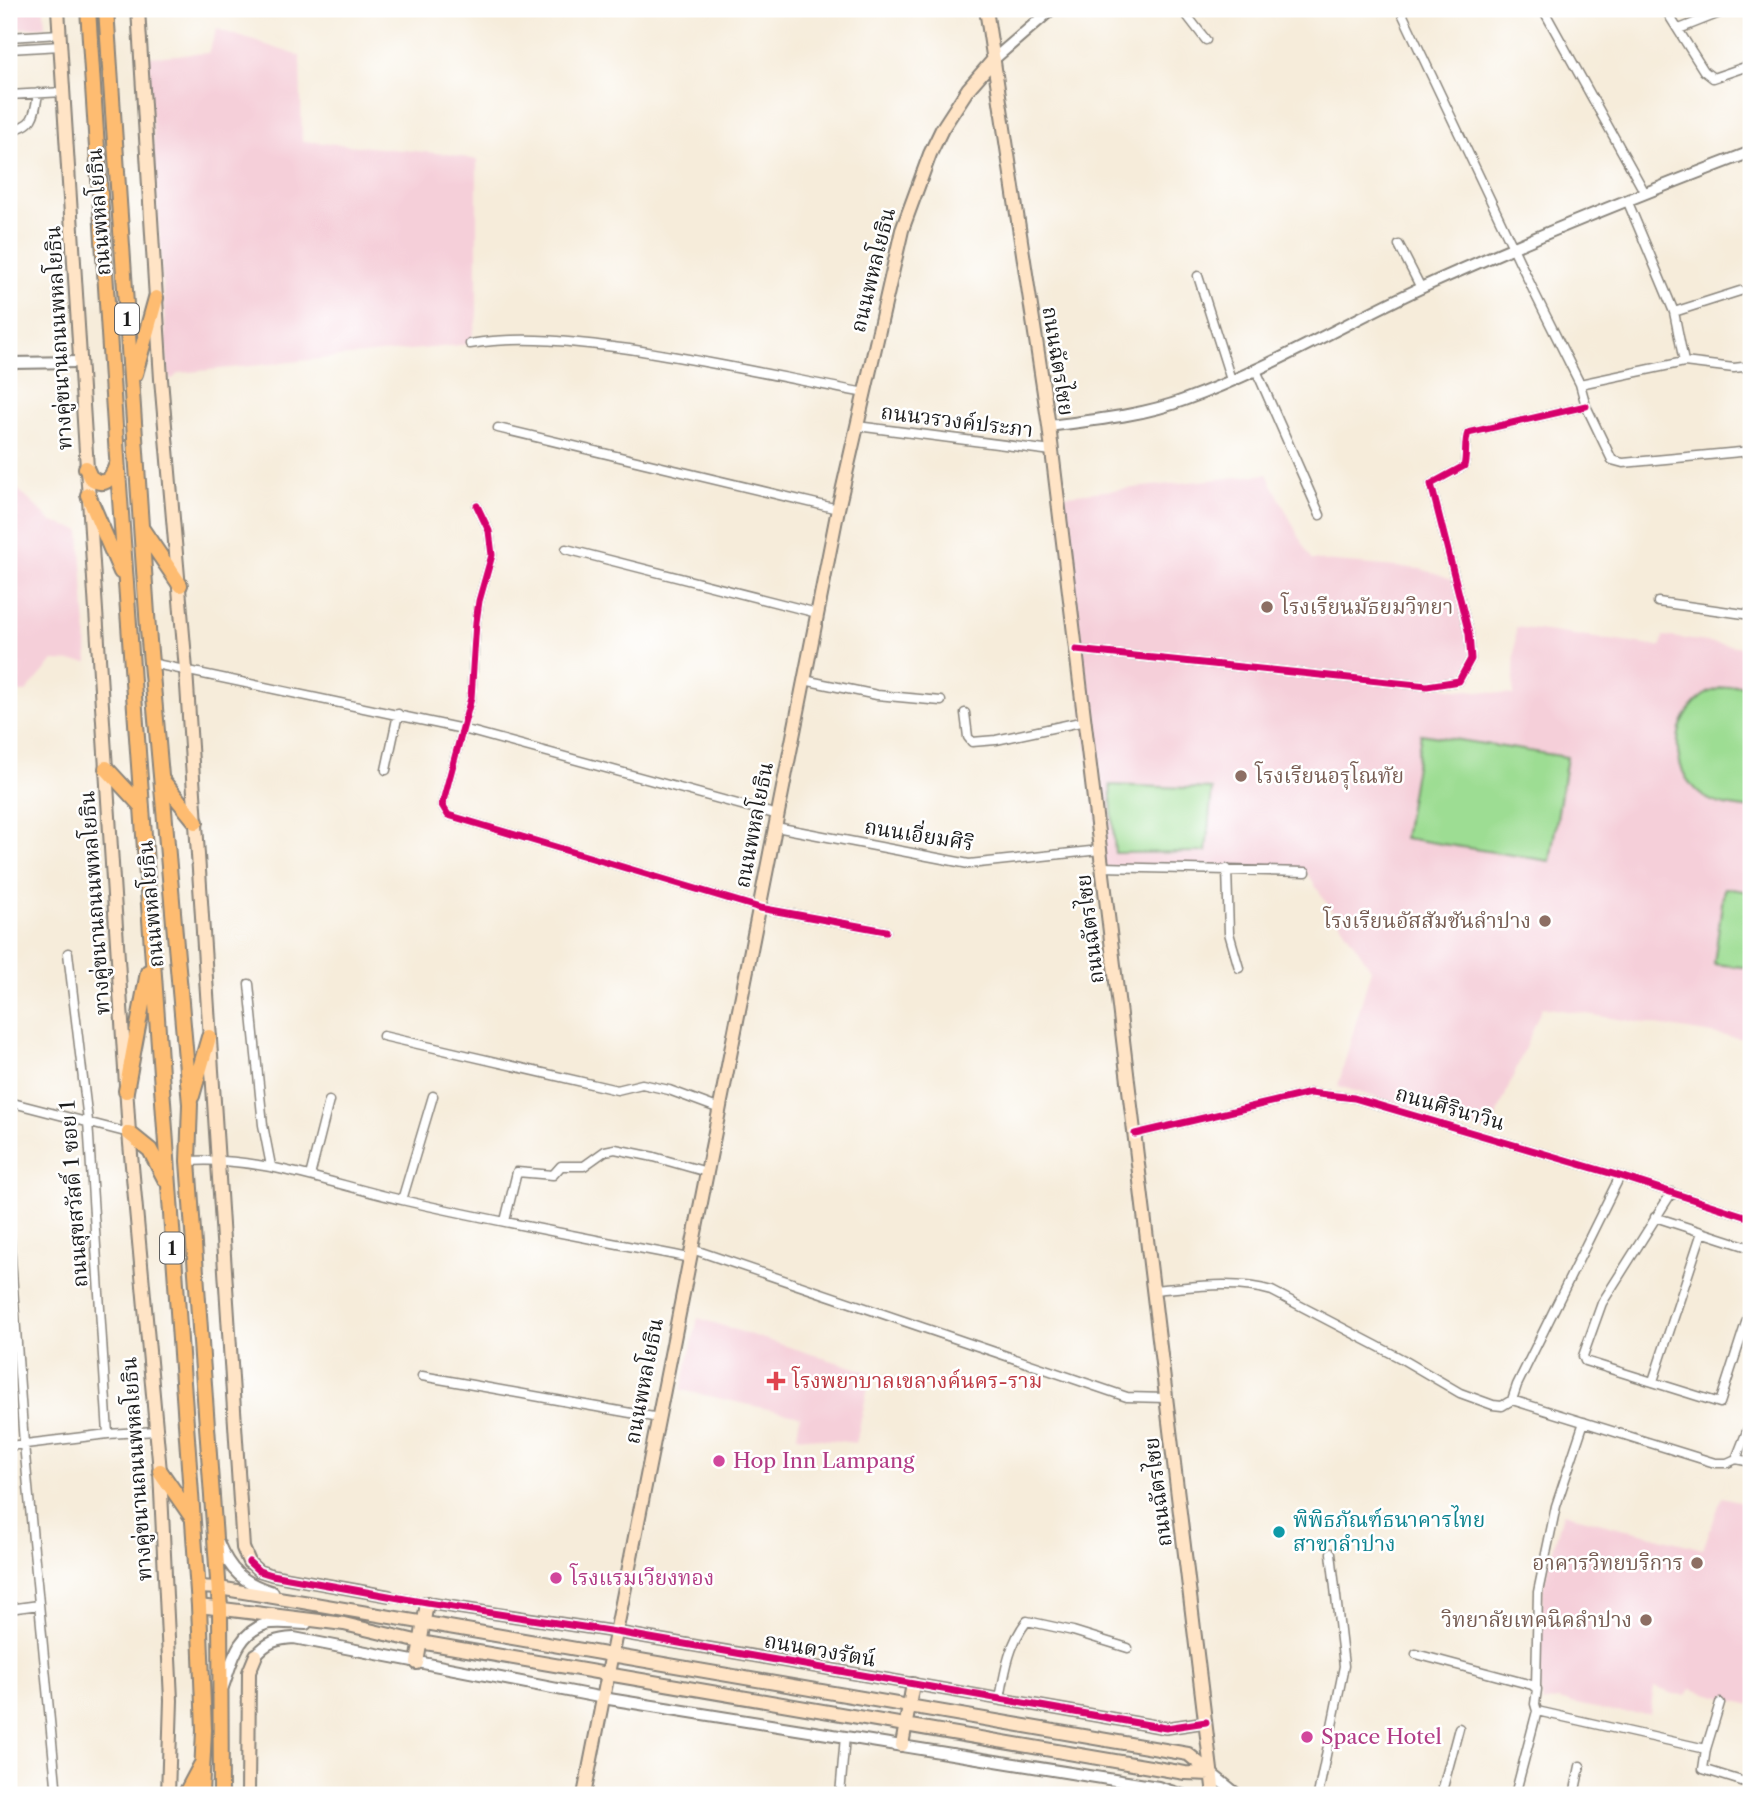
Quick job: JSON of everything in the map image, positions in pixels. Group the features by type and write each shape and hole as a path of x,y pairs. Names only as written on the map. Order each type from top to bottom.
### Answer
{"highway":[{"name":"ถนนพหลโยธิน","path":"88,9 117,464 198,1587 204,1730 201,1795"},
{"name":"ถนนพหลโยธิน","path":"106,9 151,663 190,1104 188,1161 220,1608 221,1795"},
{"path":"132,386 156,298"},
{"path":"86,468 96,482 105,483 117,464"},
{"path":"88,495 126,583"},
{"path":"141,528 179,578"},
{"path":"132,665 151,663"},
{"path":"106,768 142,807"},
{"path":"161,779 196,822"},
{"path":"126,1091 152,952"},
{"path":"190,1104 209,1037"},
{"path":"129,1133 150,1150 168,1183"},
{"path":"160,1471 191,1518"},
{"path":"185,1795 202,1762"}],"main road":[{"name":"ทางคู่ขนานถนนพหลโยธิน","path":"58,9 126,1091 160,1471 171,1700 168,1795"},
{"name":"1","path":"138,9 156,298 186,670 243,1548 248,1562"},
{"path":"986,9 994,59"},
{"name":"ถนนพหลโยธิน","path":"584,1795 838,509 902,230 942,129 968,89 994,59"},
{"name":"ถนนฉัตรไชย","path":"994,59 1049,426 1214,1795"},
{"path":"198,1587 219,1588 424,1622 1188,1754 1212,1774"},
{"path":"417,1662 427,1603"},
{"path":"199,1606 344,1624 420,1642 608,1675 1185,1773 1212,1774"},
{"path":"248,1795 249,1672 256,1655"},
{"path":"902,1745 913,1684"}],"street":[{"path":"994,59 1052,9"},
{"path":"1182,9 1206,40"},
{"path":"1400,9 1580,384 1586,407 1612,460 1623,463 1751,452"},
{"path":"1543,9 1645,193"},
{"path":"1665,9 1704,71 1713,78 1751,65"},
{"path":"1679,29 1730,9"},
{"path":"9,37 61,40"},
{"path":"9,49 61,40"},
{"path":"9,95 64,92"},
{"path":"9,129 30,122 35,112 38,93"},
{"path":"1049,426 1129,415 1182,401 1256,370 1421,288 1514,247 1751,152"},
{"path":"1628,200 1674,312 1684,362"},
{"path":"1399,245 1421,288"},
{"path":"1198,276 1231,380"},
{"path":"1674,312 1740,291"},
{"path":"470,344 515,340 571,342 683,357 865,393"},
{"path":"9,363 80,362"},
{"path":"1580,384 1684,362 1734,368 1751,366"},
{"path":"1256,370 1320,515"},
{"path":"1076,650 1427,685 1459,681 1471,659 1469,634 1432,484 1465,466 1468,433 1586,407"},
{"name":"ถนนวรวงค์ประภา","path":"857,426 1052,451"},
{"path":"498,428 838,509"},
{"path":"477,506 489,531 492,555 479,601 471,698 442,805 447,815 760,908 886,931"},
{"path":"566,549 817,613"},
{"path":"1658,602 1751,615"},
{"name":"ถนนเอี่ยมศิริ","path":"151,663 463,729 777,821 969,864 1100,849"},
{"path":"804,680 877,695 941,701"},
{"path":"965,713 968,737 972,742 996,740 1085,721"},
{"path":"386,770 398,714"},
{"path":"1102,867 1306,872"},
{"path":"1227,869 1229,933 1239,968"},
{"name":"ถนนสุขสวัสดิ์ 1 ซอย 1","path":"68,953 88,1121 108,1434"},
{"path":"249,984 263,1125 271,1166"},
{"path":"383,1036 617,1090 642,1084 669,1090 720,1109"},
{"name":"ถนนศิรินาวิน","path":"1135,1134 1310,1093 1354,1098 1620,1176 1751,1218"},
{"path":"402,1200 433,1096"},
{"path":"310,1176 329,1101"},
{"path":"9,1102 129,1133"},
{"path":"505,1221 517,1172 553,1175 562,1166 584,1166 605,1151 615,1149 707,1172"},
{"path":"188,1161 217,1159 271,1166 402,1200 691,1254 1127,1397 1166,1398"},
{"path":"1153,1290 1206,1286 1260,1287 1402,1359 1460,1393 1502,1406 1512,1400 1620,1176"},
{"path":"1672,1192 1602,1303 1583,1356 1585,1361 1720,1403 1751,1307"},
{"path":"1655,1217 1751,1248"},
{"path":"9,1229 24,1444 57,1795"},
{"path":"1653,1381 1702,1233"},
{"path":"422,1376 659,1418"},
{"path":"1512,1400 1716,1463 1727,1463 1735,1459 1751,1462"},
{"path":"1735,1459 1751,1421"},
{"path":"1517,1795 1537,1711 1538,1592 1556,1506 1584,1422"},
{"path":"9,1446 156,1431"},
{"path":"215,1536 225,1560 242,1579 253,1586 303,1602"},
{"path":"1318,1795 1343,1666 1331,1553"},
{"path":"248,1562 259,1571 272,1575 427,1603"},
{"name":"ถนนดวงรัตน์","path":"427,1603 617,1632 1166,1728 1206,1722"},
{"path":"9,1609 39,1605"},
{"path":"1000,1699 1009,1654 1027,1621 1073,1631 1128,1648"},
{"path":"221,1692 236,1649 243,1637 255,1630 267,1624 344,1624"},
{"path":"256,1655 265,1645 278,1639 294,1638 604,1698 1158,1787 1183,1795"},
{"path":"1416,1654 1536,1687"},
{"path":"1720,1703 1703,1769 1751,1784"},
{"path":"1537,1711 1706,1749"},
{"path":"1441,1795 1459,1728"},
{"path":"840,1795 845,1736"},
{"path":"1574,1795 1580,1766"},
{"path":"1212,1774 1238,1795"}],"shaded area":[{"path":"9,9 44,9 45,27 9,29"},
{"path":"217,29 300,56 302,141 447,154 477,160 477,318 470,344 179,373 171,380 168,372 148,57 208,53"},
{"path":"1267,474 1311,560 1421,569 1455,580 1471,659 1459,681 1431,686 1513,695 1516,627 1661,647 1663,636 1751,648 1751,1040 1542,1007 1490,1132 1338,1086 1371,969 1306,872 1102,867 1057,496"},
{"path":"9,481 52,522 80,530 88,662 53,661 26,692 9,692"},
{"name":"โรงพยาบาลเขลางค์นคร-ราม","path":"698,1318 871,1373 856,1443 797,1436 800,1416 681,1390"},
{"name":"วิทยาลัยเทคนิคลำปาง","path":"1722,1497 1751,1504 1751,1705 1691,1689 1687,1695 1654,1687 1650,1714 1614,1712 1557,1700 1543,1703 1538,1682 1543,1585 1563,1513 1703,1549"}],"green space":[{"path":"1739,685 1751,687 1751,809 1718,803 1700,794 1690,784 1679,760 1679,734 1690,709 1699,699 1713,691"},
{"path":"1421,734 1567,757 1550,861 1404,838"},
{"path":"1110,785 1212,789 1206,852 1115,853"},
{"path":"1724,888 1751,892 1751,968 1714,964"}],"cycle path":[{"path":"1076,650 1427,686 1459,681 1471,659 1469,634 1431,484 1464,466 1468,433 1586,406"},
{"path":"477,506 489,531 492,555 479,601 471,698 442,805 448,815 760,908 886,931"},
{"path":"1135,1134 1310,1093 1354,1098 1620,1176 1751,1218"},
{"path":"249,1562 259,1571 272,1575 1166,1728 1206,1722"}],"place":[{"name":"โรงเรียนมัธยมวิทยา","path":"1267,607"},
{"name":"โรงเรียนอรุโณทัย","path":"1241,776"},
{"name":"โรงเรียนอัสสัมชันลำปาง","path":"1545,921"},
{"name":"โรงพยาบาลเขลางค์นคร-ราม","path":"776,1381"},
{"name":"Hop Inn Lampang","path":"719,1461"},
{"name":"พิพิธภัณฑ์ธนาคารไทย สาขาลำปาง","path":"1279,1532"},
{"name":"อาคารวิทยบริการ","path":"1697,1563"},
{"name":"โรงแรมเวียงทอง","path":"556,1578"},
{"name":"วิทยาลัยเทคนิคลำปาง","path":"1646,1620"},
{"name":"Space Hotel","path":"1307,1737"}]}
